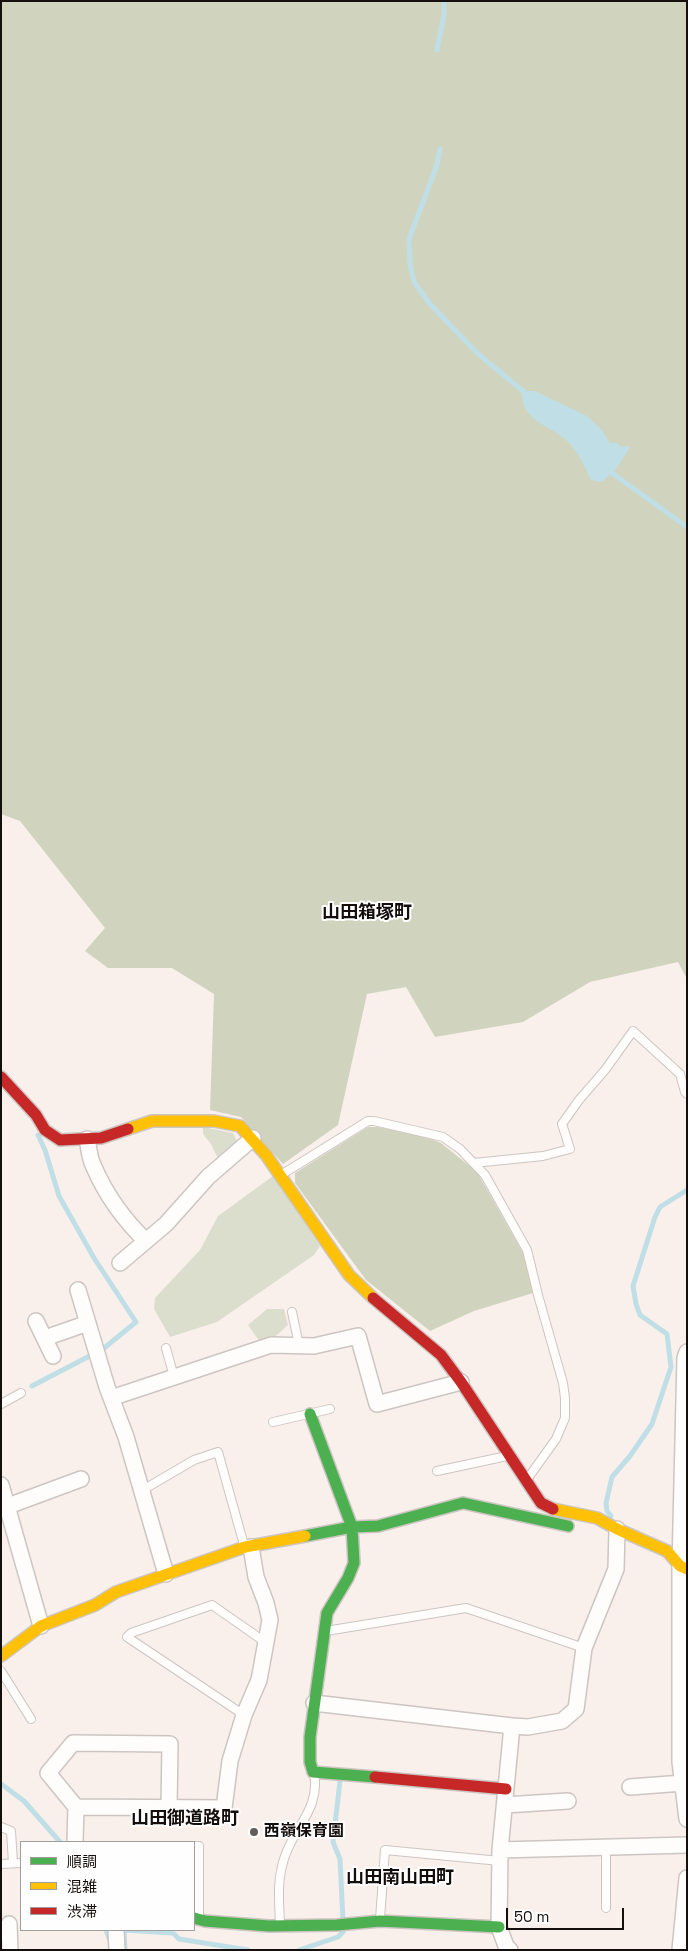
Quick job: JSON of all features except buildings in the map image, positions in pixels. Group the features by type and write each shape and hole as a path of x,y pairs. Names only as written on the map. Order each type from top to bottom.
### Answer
{"street":[{"path":"1,1077 36,1115 45,1130 60,1140 101,1138 152,1121 214,1121 240,1126 253,1138 349,1274 380,1306 420,1335 441,1355 541,1503 548,1508 597,1518 667,1550 684,1567"},
{"path":"120,1263 166,1224 208,1177 253,1138"},
{"path":"87,1139 92,1164 108,1194 131,1227 146,1241"},
{"path":"78,1290 111,1398 126,1438 140,1492 166,1574"},
{"path":"36,1321 52,1356"},
{"path":"45,1338 88,1323"},
{"path":"111,1398 271,1345 314,1346 358,1336 377,1404 461,1382"},
{"path":"687,1352 685,1358 683,1783 687,1819"},
{"path":"310,1414 352,1527 354,1563 348,1578 327,1613 310,1737 310,1762 314,1772 506,1789"},
{"path":"8,1506 81,1479"},
{"path":"1,1485 40,1626"},
{"path":"1,1656 40,1626 95,1605 116,1592 248,1547 352,1527 378,1526 463,1504 578,1528"},
{"path":"594,1529 618,1529"},
{"path":"314,1703 512,1726 528,1727 562,1721 576,1709 584,1648 616,1569 618,1529"},
{"path":"76,1806 224,1808 230,1761 244,1715 259,1680 270,1620 248,1547"},
{"path":"506,1948 499,1927 500,1855 512,1726"},
{"path":"75,1841 76,1806 48,1773 73,1743 170,1744 169,1808"},
{"path":"630,1787 683,1783"},
{"path":"505,1805 568,1801"},
{"path":"500,1855 606,1847 687,1846"},
{"path":"680,1950 687,1878"},
{"path":"196,1918 205,1921 268,1926 380,1921 499,1927"},
{"path":"10,1924 10,1950"},
{"path":"116,1931 116,1950"}],"lane":[{"path":"474,1163 543,1156 570,1148 562,1124 578,1100 605,1070 633,1031 680,1074 687,1094"},
{"path":"280,1176 368,1122 374,1121 443,1137 460,1149 485,1174 527,1250 563,1383 565,1418 556,1438 526,1482"},
{"path":"292,1312 299,1346"},
{"path":"166,1348 174,1377"},
{"path":"1,1404 21,1393"},
{"path":"273,1422 330,1409"},
{"path":"140,1492 194,1460 218,1452 248,1547"},
{"path":"437,1471 508,1456"},
{"path":"244,1715 127,1637 212,1605 265,1642"},
{"path":"324,1631 466,1608 584,1648"},
{"path":"1,1671 31,1719"},
{"path":"280,1926 278,1884 284,1857 309,1812 316,1792 314,1772"},
{"path":"1,1827 11,1831 17,1863 1,1864"},
{"path":"195,1846 199,1846 196,1918"},
{"path":"606,1847 606,1908"},
{"path":"380,1921 385,1850 500,1855"}],"green space":[{"path":"1,1 687,1 687,979 678,962 590,982 523,1022 435,1037 406,987 367,994 338,1125 283,1164 241,1117 210,1110 214,994 172,968 108,968 85,951 105,928 20,821 1,814"},
{"path":"203,1127 233,1133 238,1143 218,1159 211,1144 203,1134"},
{"path":"368,1127 378,1127 423,1136 441,1143 477,1172 523,1253 533,1293 474,1311 430,1331 366,1280 295,1183 295,1173"},
{"path":"273,1176 320,1246 314,1255 217,1322 170,1337 154,1309 155,1298 200,1250 218,1216"},
{"path":"267,1309 284,1309 288,1325 275,1337 260,1342 248,1325"}],"water":[{"path":"526,391 535,391 587,416 601,429 610,443 617,443 621,447 631,446 616,469 602,482 591,480 573,447 562,437 533,418 527,411 523,404 522,394"}],"waterway":[{"path":"437,50 444,14 444,1"},
{"path":"440,149 437,165 409,239 410,265 414,282 430,304 477,353 524,392"},
{"path":"612,473 687,527"},
{"path":"32,1386 103,1349 136,1322 94,1258 59,1196 45,1150 38,1135"},
{"path":"611,1516 607,1511 606,1503 612,1477 630,1456 652,1424 671,1367 667,1334 640,1315 633,1286 660,1207 687,1190"},
{"path":"340,1781 333,1842 340,1859 343,1921"},
{"path":"1,1784 24,1801 59,1841"},
{"path":"106,1931 110,1941"},
{"path":"124,1931 125,1950"},
{"path":"140,1931 173,1933 179,1939 248,1950"},
{"path":"299,1950 338,1937 343,1932"}],"traffic: fast":[{"path":"310,1414 352,1527 354,1563 348,1578 327,1613 310,1737 310,1762 313,1772 375,1777"},
{"path":"305,1536 352,1527 378,1526 463,1503 568,1526"},
{"path":"195,1918 205,1921 269,1926 337,1925 380,1921 499,1927"}],"traffic: slow":[{"path":"128,1129 152,1121 214,1121 240,1126 266,1155 349,1275 373,1298"},
{"path":"553,1509 597,1518 667,1551 680,1566 687,1569"},
{"path":"1,1656 41,1626 95,1605 116,1592 245,1547 305,1536"}],"traffic: jam":[{"path":"1,1077 36,1115 45,1130 60,1140 101,1138 128,1129"},
{"path":"373,1298 441,1355 541,1503 553,1509"},
{"path":"375,1777 506,1789"}],"place":[{"name":"西嶺保育園","path":"254,1832"}],"district":[{"name":"山田箱塚町","path":"367,913"},
{"name":"山田御道路町","path":"185,1819"},
{"name":"山田南山田町","path":"400,1878"}]}
